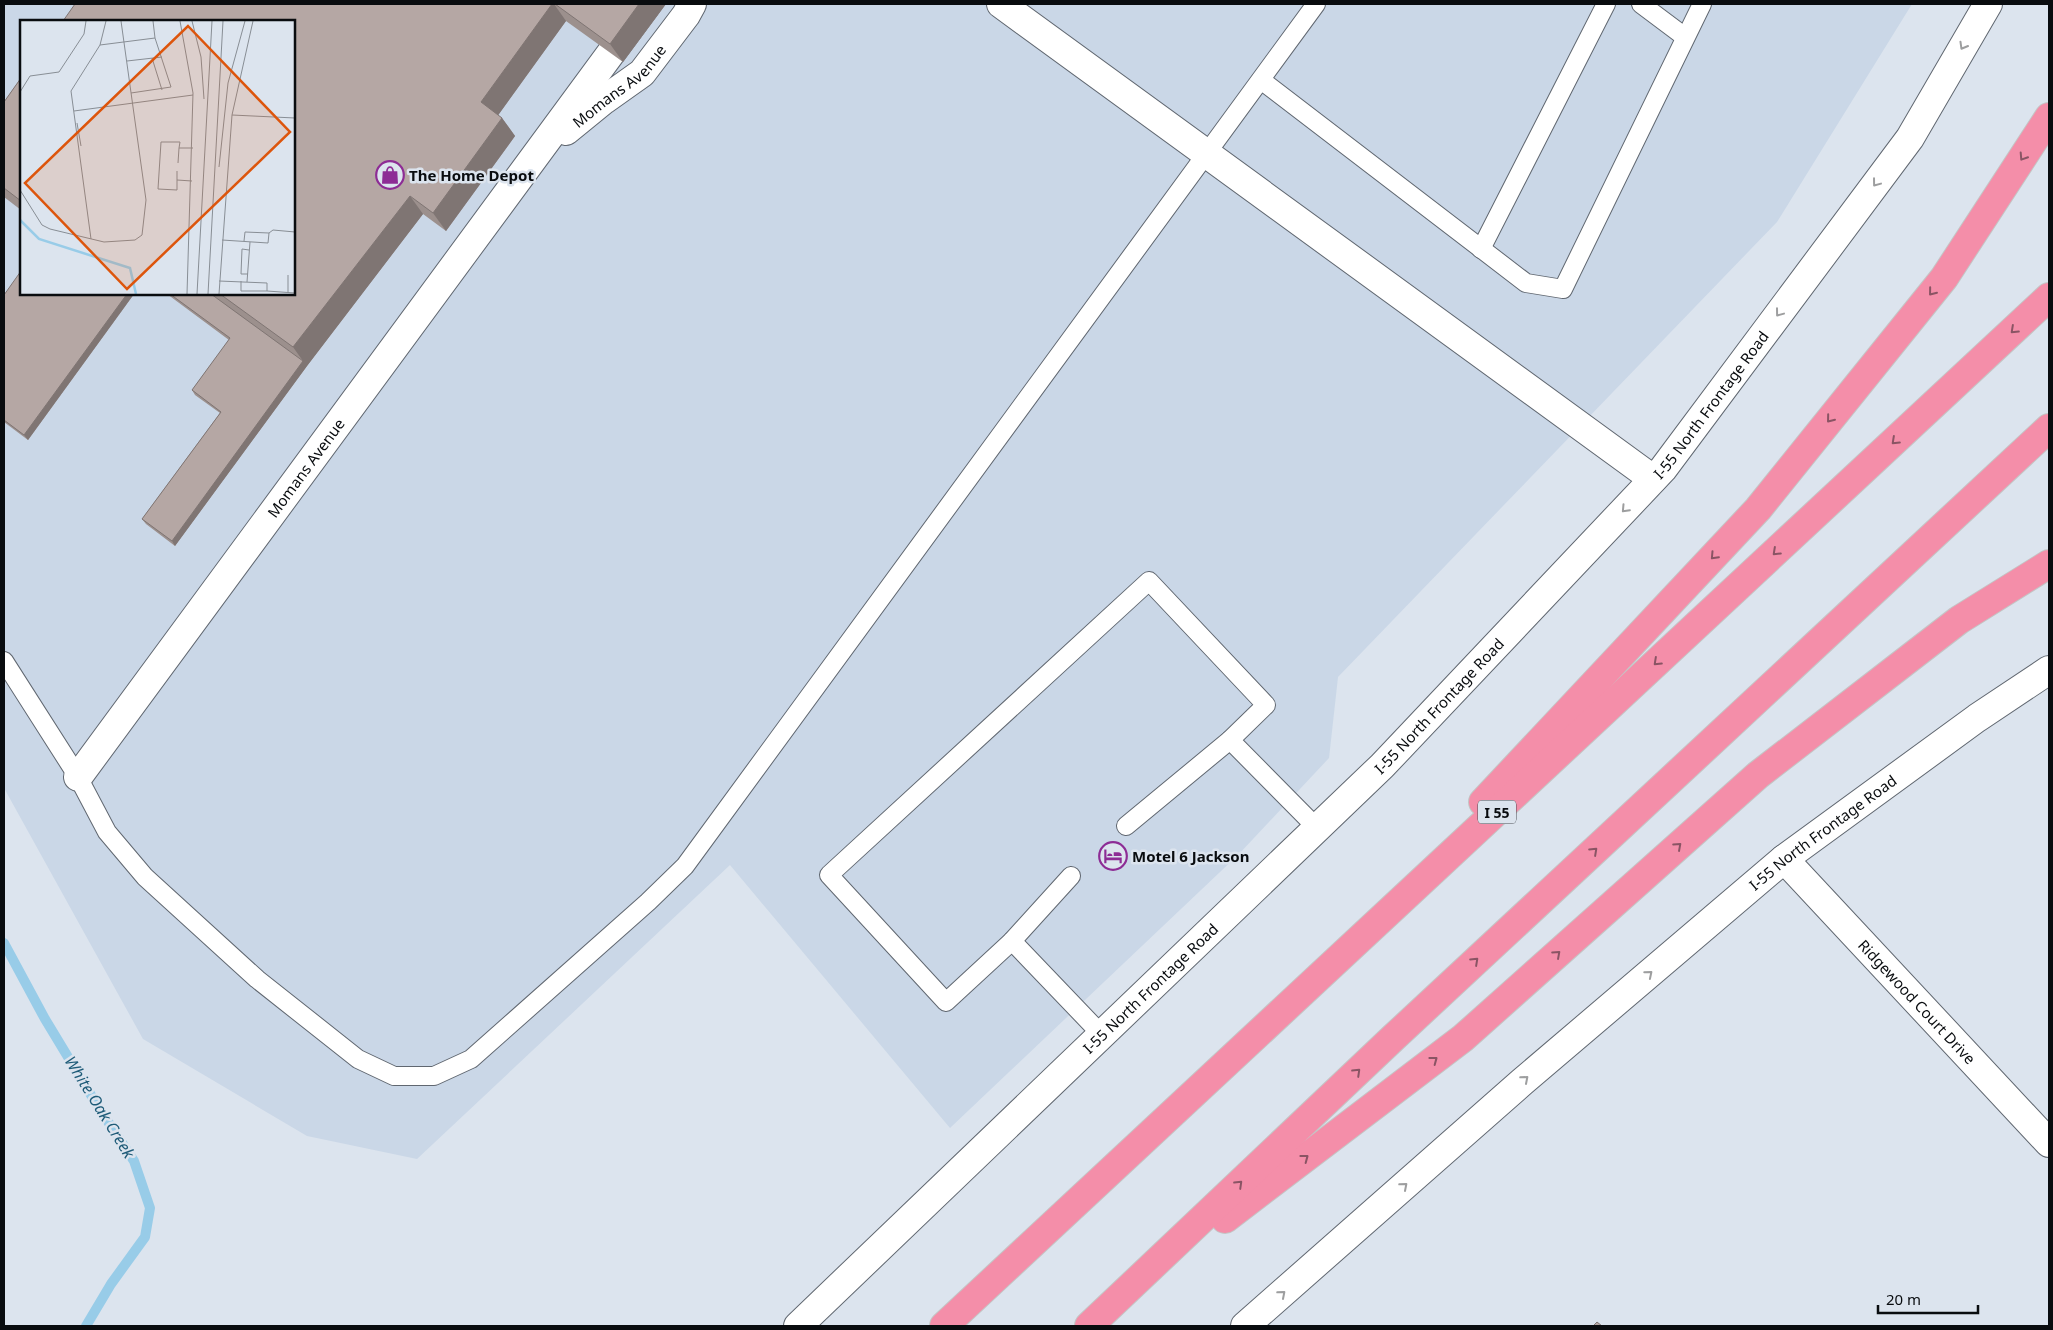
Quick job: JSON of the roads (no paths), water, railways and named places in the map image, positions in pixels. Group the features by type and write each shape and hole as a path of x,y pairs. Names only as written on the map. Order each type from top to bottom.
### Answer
{"highway":[{"path":"1313,984 1758,509 1944,278 2049,116"},
{"name":"I 55","path":"944,1326 2049,297"},
{"path":"1089,1326 1401,1031 2049,428"},
{"path":"1113,1304 1463,1038 1758,775 1959,620 2049,564"}],"street":[{"name":"Momans Avenue","path":"78,777 647,4"},
{"name":"Momans Avenue","path":"534,158 604,100 642,73 692,4"},
{"path":"1000,4 1653,479"},
{"name":"I-55 North Frontage Road","path":"798,1326 1382,766 1663,469 1910,138 1988,4"},
{"name":"I-55 North Frontage Road","path":"1245,1326 1522,1082 1784,859 1977,718 2049,670"},
{"name":"Ridgewood Court Drive","path":"1784,859 2049,1143"}],"lane":[{"path":"4,661 78,777 108,832 146,877 256,980 358,1059 394,1076 434,1076 471,1059 644,906 685,866 1316,4"},
{"path":"1481,249 1606,4"},
{"path":"1642,4 1685,37"},
{"path":"1261,80 1526,283 1563,289 1702,4"},
{"path":"1072,876 1012,941 946,1002 829,875 1149,581 1266,705 1230,740 1126,826"},
{"path":"1230,740 1317,828"},
{"path":"1012,941 1102,1035"}],"waterway":[{"name":"White Oak Creek","path":"4,943 45,1019 97,1105 134,1161 150,1208 145,1237 111,1284 86,1326"}],"place":[{"name":"The Home Depot","path":"390,175"},
{"name":"Motel 6 Jackson","path":"1113,856"}]}
